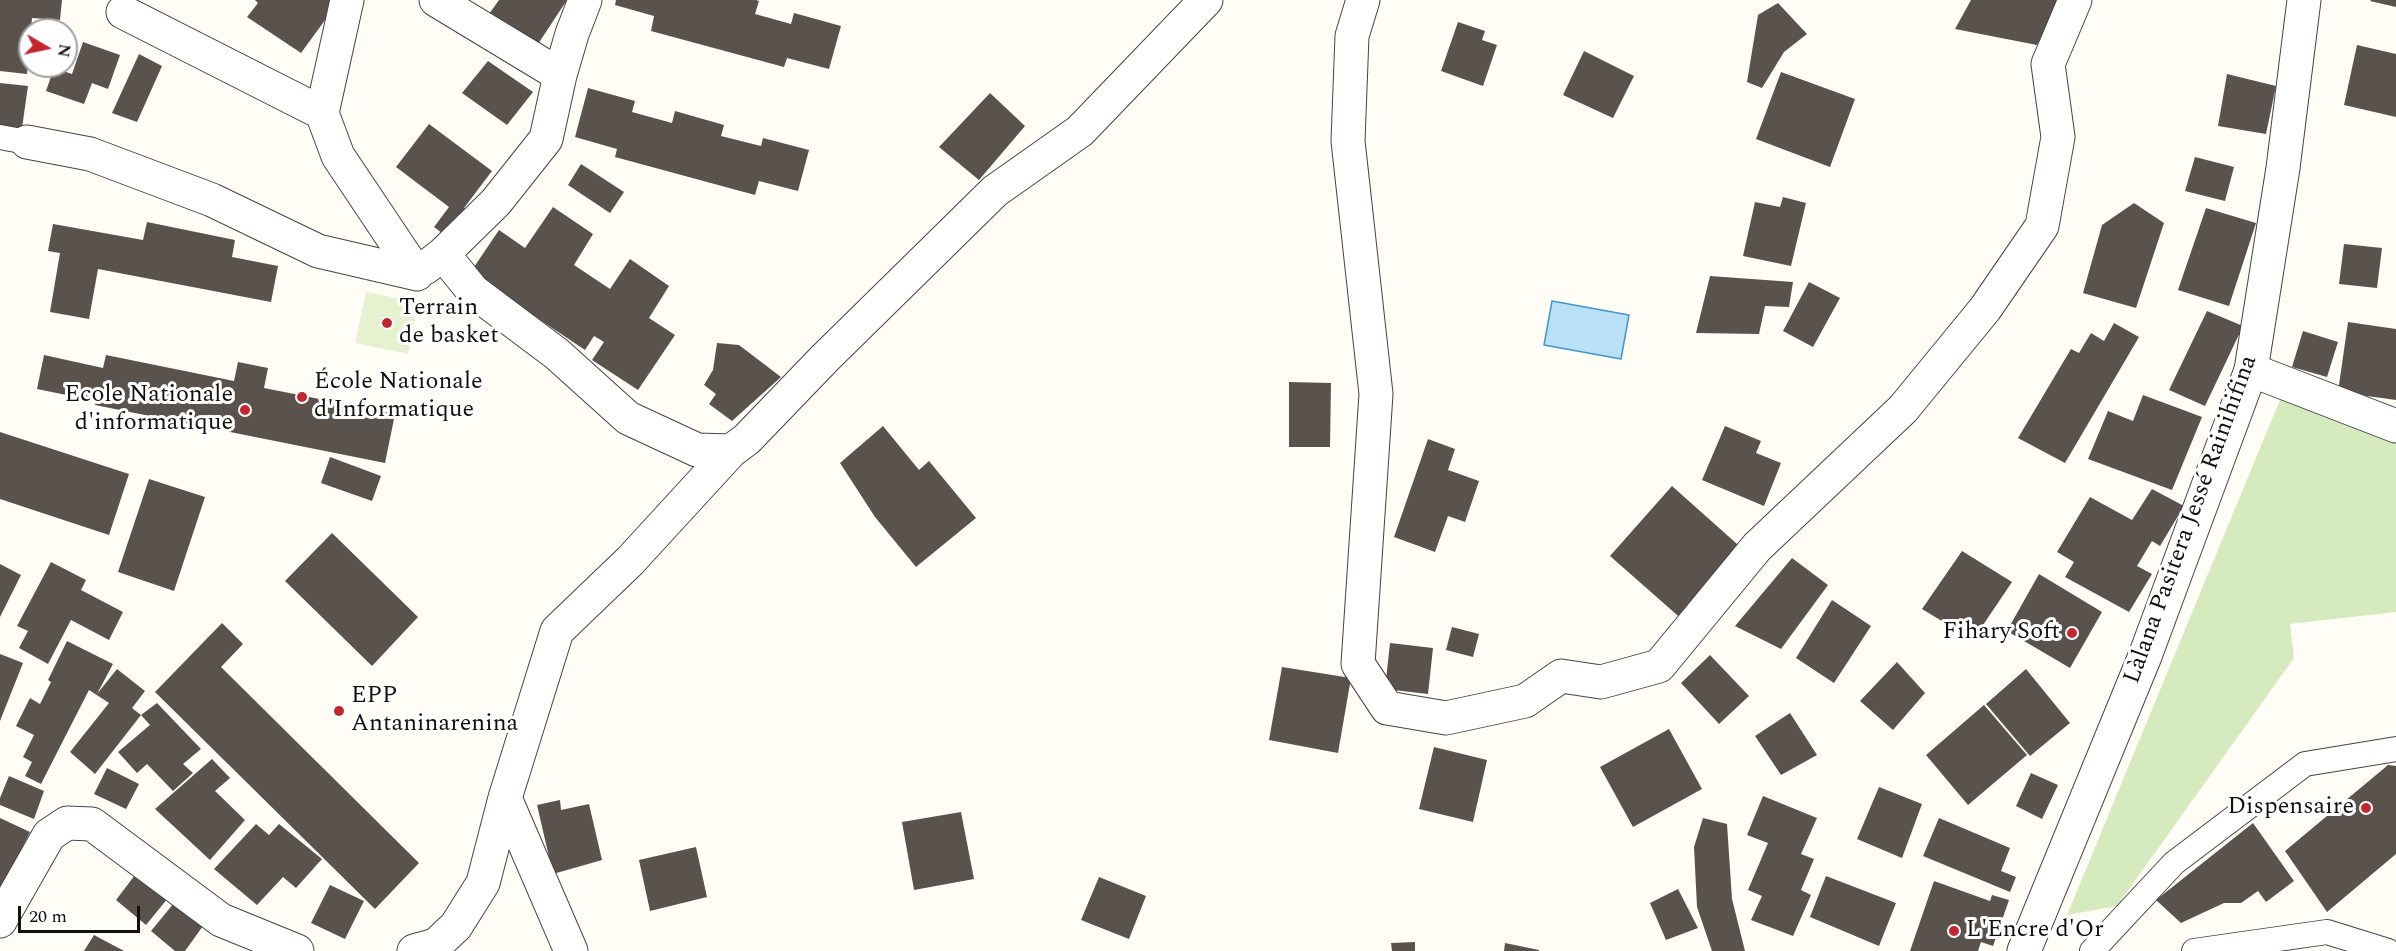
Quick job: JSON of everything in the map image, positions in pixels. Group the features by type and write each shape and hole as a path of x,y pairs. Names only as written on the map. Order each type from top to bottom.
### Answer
{"street":[{"path":"347,0 322,113 338,156 417,274"},
{"path":"436,0 560,75"},
{"path":"417,274 443,254 496,202 546,139 560,75 585,0"},
{"path":"414,951 436,945 456,926 483,883 505,798 557,631 630,561 731,451 747,439 825,358 995,191 1080,131 1206,0"},
{"path":"1363,0 1352,36 1348,141 1376,394 1358,664 1387,708 1446,718 1525,701 1561,676 1601,682 1659,666 1757,547 1903,409 1985,309 2042,226 2058,137 2048,64 2075,0"},
{"name":"Làlana Pasitera Jessé Rainihifina","path":"2033,946 2252,370 2283,168 2304,0"},
{"path":"123,12 322,113"},
{"path":"13,139 90,154 212,200 318,251 417,274"},
{"path":"443,254 473,291 557,354 627,418 697,450 731,451"},
{"path":"2252,370 2396,426"},
{"path":"505,798 571,951"},
{"path":"0,921 49,835 67,823 92,824 220,920 297,951"}],"lane":[{"path":"2092,951 2174,863 2305,764 2396,749"},
{"path":"2194,951 2326,932 2388,951"}],"green space":[{"name":"Terrain de basket","path":"366,292 418,302 408,354 355,343"},
{"path":"2282,395 2396,442 2396,612 2290,624 2294,658 2117,906 2067,915"}],"water":[{"path":"1552,301 1629,315 1621,359 1544,345"}],"building":[{"path":"0,0 62,0 60,18 18,18 18,73 0,71"},
{"path":"255,0 329,0 336,5 301,53 247,17 258,3"},
{"path":"499,0 567,0 538,44 489,14"},
{"path":"616,0 756,0 759,1 755,14 791,24 794,13 841,26 829,69 787,58 784,67 651,31 654,16 615,5"},
{"path":"1971,0 2061,0 2037,45 1955,29"},
{"path":"2396,0 2396,7 2370,1"},
{"path":"1778,3 1807,34 1784,52 1762,88 1747,82 1758,15"},
{"path":"1458,22 1485,31 1482,40 1497,45 1483,86 1441,71"},
{"path":"83,42 120,55 108,89 92,83 84,104 46,91 51,78 78,78 78,57"},
{"path":"2357,45 2396,54 2396,117 2344,105"},
{"path":"1584,51 1634,76 1613,118 1563,95"},
{"path":"139,54 162,66 137,122 112,113"},
{"path":"488,61 533,92 507,125 462,93"},
{"path":"1781,72 1855,99 1830,167 1756,139"},
{"path":"2227,74 2276,86 2266,134 2218,126"},
{"path":"0,83 28,86 22,128 0,125"},
{"path":"588,88 635,101 632,112 672,123 675,111 724,125 721,136 761,146 763,138 809,150 798,191 759,181 755,195 615,157 617,149 575,137"},
{"path":"990,93 1025,126 979,180 939,147"},
{"path":"429,124 492,171 464,208 470,213 450,239 434,227 449,207 396,167"},
{"path":"2195,157 2234,167 2225,201 2185,191"},
{"path":"581,164 624,192 610,213 568,185"},
{"path":"1783,197 1806,203 1791,266 1743,256 1755,202 1780,207"},
{"path":"2134,203 2164,223 2136,308 2083,293 2102,225"},
{"path":"553,207 593,234 574,265 610,289 630,259 669,286 649,318 675,335 638,390 592,360 604,342 594,336 585,350 470,273 499,230 525,248"},
{"path":"2206,208 2256,223 2229,306 2178,290"},
{"path":"147,222 235,240 232,257 278,266 271,302 98,269 89,319 50,312 60,253 48,251 53,224 143,240"},
{"path":"2344,244 2382,248 2377,288 2339,284"},
{"path":"1710,276 1793,282 1789,307 1765,306 1759,334 1696,333"},
{"path":"1809,282 1840,298 1813,347 1783,331"},
{"path":"2207,311 2243,326 2205,406 2169,390"},
{"path":"2348,322 2396,329 2396,400 2338,392"},
{"path":"2114,323 2139,337 2065,463 2018,438 2071,349 2079,353 2091,333 2104,341"},
{"path":"2303,331 2338,342 2327,377 2292,367"},
{"path":"717,343 739,345 781,377 732,421 709,404 716,394 704,385 713,370"},
{"name":"Ecole Nationale d'informatique","path":"44,355 103,368 106,355 234,381 238,362 268,368 264,388 395,414 385,463 95,405 96,401 37,389"},
{"path":"1289,382 1331,383 1330,447 1289,447"},
{"path":"2143,395 2202,417 2172,490 2088,459 2108,411 2133,421"},
{"path":"883,426 919,470 929,461 976,518 916,567 875,517 840,463"},
{"path":"1725,426 1761,441 1756,453 1781,463 1764,506 1702,480"},
{"path":"0,432 129,474 109,535 0,499"},
{"path":"1428,439 1455,449 1448,470 1479,481 1465,522 1448,516 1435,552 1394,537"},
{"path":"330,457 381,476 372,501 321,483"},
{"path":"149,479 205,497 174,591 118,572"},
{"path":"1672,486 1746,552 1685,622 1610,556"},
{"path":"2152,489 2184,506 2160,546 2152,541 2137,566 2152,574 2129,612 2065,577 2074,562 2057,552 2090,497 2132,520"},
{"path":"332,533 418,617 372,666 285,581"},
{"path":"1962,551 2012,582 1973,640 1922,609"},
{"path":"1792,558 1828,585 1781,649 1735,626"},
{"path":"51,562 86,580 81,590 123,612 109,640 71,620 48,664 19,648 28,631 17,626"},
{"path":"0,564 21,575 0,617"},
{"path":"2039,574 2102,612 2070,668 2007,631"},
{"path":"1832,600 1871,626 1834,683 1796,658"},
{"path":"222,623 243,644 221,667 419,863 375,909 155,692"},
{"path":"1452,627 1479,634 1473,657 1446,650"},
{"path":"67,641 113,664 97,694 117,669 145,691 132,708 141,715 95,774 70,752 109,703 89,690 41,784 25,776 32,762 23,757 34,735 16,726 30,698 40,704 51,682 48,680"},
{"path":"1390,643 1433,648 1428,694 1385,689"},
{"path":"0,654 23,663 0,721"},
{"path":"1710,655 1749,696 1719,724 1681,683"},
{"path":"1897,662 1925,693 1893,730 1860,701"},
{"path":"1282,667 1351,678 1338,753 1269,740"},
{"path":"2026,669 2070,723 2030,756 1986,704"},
{"path":"157,703 201,749 183,764 193,773 173,791 147,764 137,773 118,752 150,725 141,715"},
{"path":"1984,705 2027,755 1968,805 1926,755"},
{"path":"1790,713 1817,755 1781,775 1755,736"},
{"path":"1669,729 1702,789 1633,827 1600,767"},
{"path":"1434,747 1487,760 1473,822 1419,809"},
{"path":"212,759 230,778 215,791 245,820 210,860 155,809"},
{"name":"Dispensaire","path":"2388,765 2396,766 2396,854 2327,912 2285,851"},
{"path":"107,768 139,784 126,809 94,794"},
{"path":"2031,773 2058,785 2042,819 2016,806"},
{"path":"9,776 44,791 34,819 0,805 0,798"},
{"path":"1879,787 1922,804 1902,858 1857,839"},
{"path":"1763,796 1817,818 1801,854 1814,859 1801,890 1811,895 1793,936 1751,920 1762,896 1748,890 1768,843 1747,835"},
{"path":"560,800 561,810 589,804 602,860 553,874 537,805"},
{"path":"961,812 974,879 914,890 902,822"},
{"path":"0,818 30,832 0,893"},
{"path":"1703,818 1727,824 1732,899 1745,951 1712,951 1697,907 1694,847"},
{"path":"1939,818 2010,848 2001,871 2016,877 2010,892 1923,856"},
{"path":"2253,823 2294,881 2266,902 2258,891 2241,903 2224,903 2181,923 2156,900"},
{"path":"256,824 269,835 279,824 322,859 296,888 283,877 257,905 214,869"},
{"path":"696,847 707,897 650,911 639,860"},
{"path":"138,871 168,898 146,925 116,900"},
{"path":"1826,876 1896,903 1879,946 1810,917"},
{"path":"1099,877 1146,896 1129,939 1081,920"},
{"path":"1934,881 1990,901 1992,895 2009,900 1993,946 1981,942 1978,951 1910,951"},
{"path":"330,885 364,901 345,939 311,923"},
{"path":"1678,889 1698,928 1666,940 1650,903"},
{"path":"174,903 203,926 185,951 175,951 151,931"},
{"path":"94,935 124,951 84,951"},
{"path":"1415,942 1415,951 1392,951 1391,943"},
{"path":"1505,943 1539,950 1539,951 1504,951"}],"place":[{"name":"Terrain de basket","path":"387,323"},
{"name":"École Nationale d'Informatique","path":"302,397"},
{"name":"Ecole Nationale d'informatique","path":"245,410"},
{"name":"Fihary Soft","path":"2072,633"},
{"name":"EPP Antaninarenina","path":"339,711"},
{"name":"Dispensaire","path":"2366,808"},
{"name":"L'Encre d'Or","path":"1954,931"}]}
